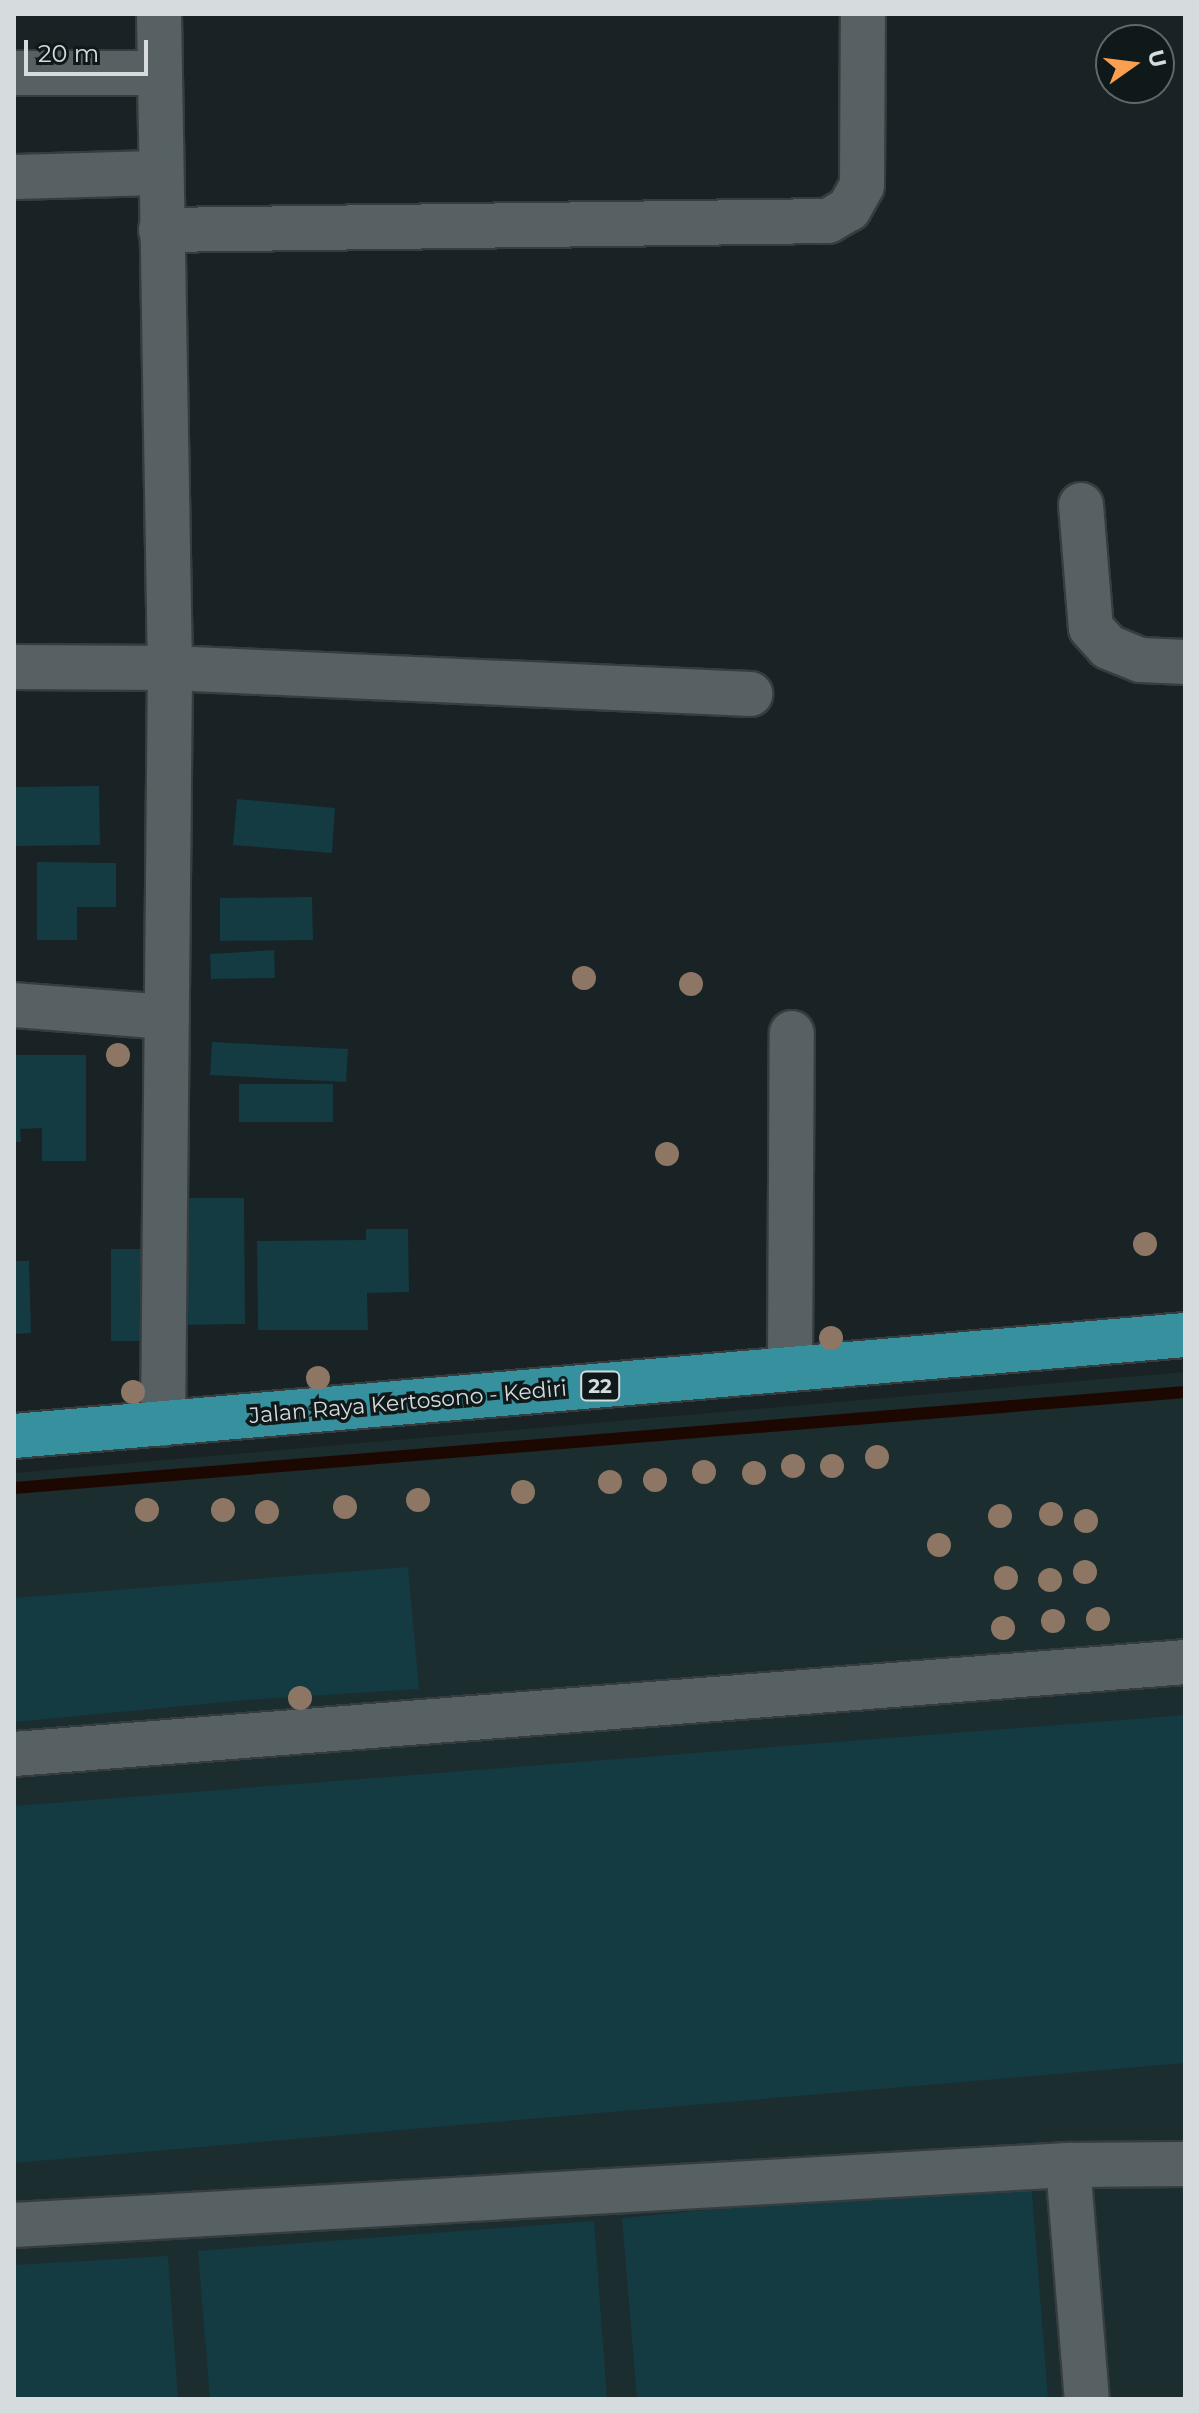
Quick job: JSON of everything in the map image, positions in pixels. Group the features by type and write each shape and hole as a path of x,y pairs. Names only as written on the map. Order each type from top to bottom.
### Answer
{"highway":[{"name":"Jalan Raya Kertosono - Kediri","path":"14,1436 1185,1335"}],"street":[{"path":"159,14 159,173 170,668 163,1424"},
{"path":"161,230 828,221 849,209 862,186 863,14"},
{"path":"14,73 159,73"},
{"path":"14,177 159,173"},
{"path":"1081,505 1091,628 1108,647 1141,660 1185,662"},
{"path":"14,667 170,668 750,694"},
{"path":"14,1005 167,1017"},
{"path":"790,1369 792,1033"},
{"path":"14,1754 1185,1662"},
{"path":"14,2225 1068,2165 1185,2164"},
{"path":"1068,2165 1087,2399"}],"shaded area":[{"path":"1185,1372 1185,2399 14,2399 14,1473"}],"building":[{"path":"99,786 100,845 14,846 14,787"},
{"path":"237,799 335,808 332,853 233,845"},
{"path":"37,862 116,863 116,907 77,907 77,940 37,940"},
{"path":"312,897 313,940 220,941 220,898"},
{"path":"274,950 275,978 211,979 210,954"},
{"path":"212,1042 348,1049 346,1082 210,1075"},
{"path":"14,1055 86,1055 86,1161 42,1161 42,1128 20,1129 21,1142 14,1142"},
{"path":"239,1084 333,1084 333,1122 239,1122"},
{"path":"175,1198 244,1198 245,1324 176,1325"},
{"path":"366,1229 408,1229 409,1292 367,1293 368,1330 258,1330 257,1241 366,1240"},
{"path":"111,1249 157,1249 156,1341 111,1341"},
{"path":"14,1261 29,1261 31,1333 14,1334"},
{"path":"408,1567 419,1689 246,1700 14,1722 14,1598"},
{"path":"1185,1715 1185,2063 14,2163 14,1806"},
{"path":"1031,2180 1048,2399 637,2399 622,2218"},
{"path":"594,2221 607,2399 210,2399 198,2251"},
{"path":"168,2256 178,2399 14,2399 14,2265"}],"waterway":[{"path":"14,1488 1185,1392"}]}
